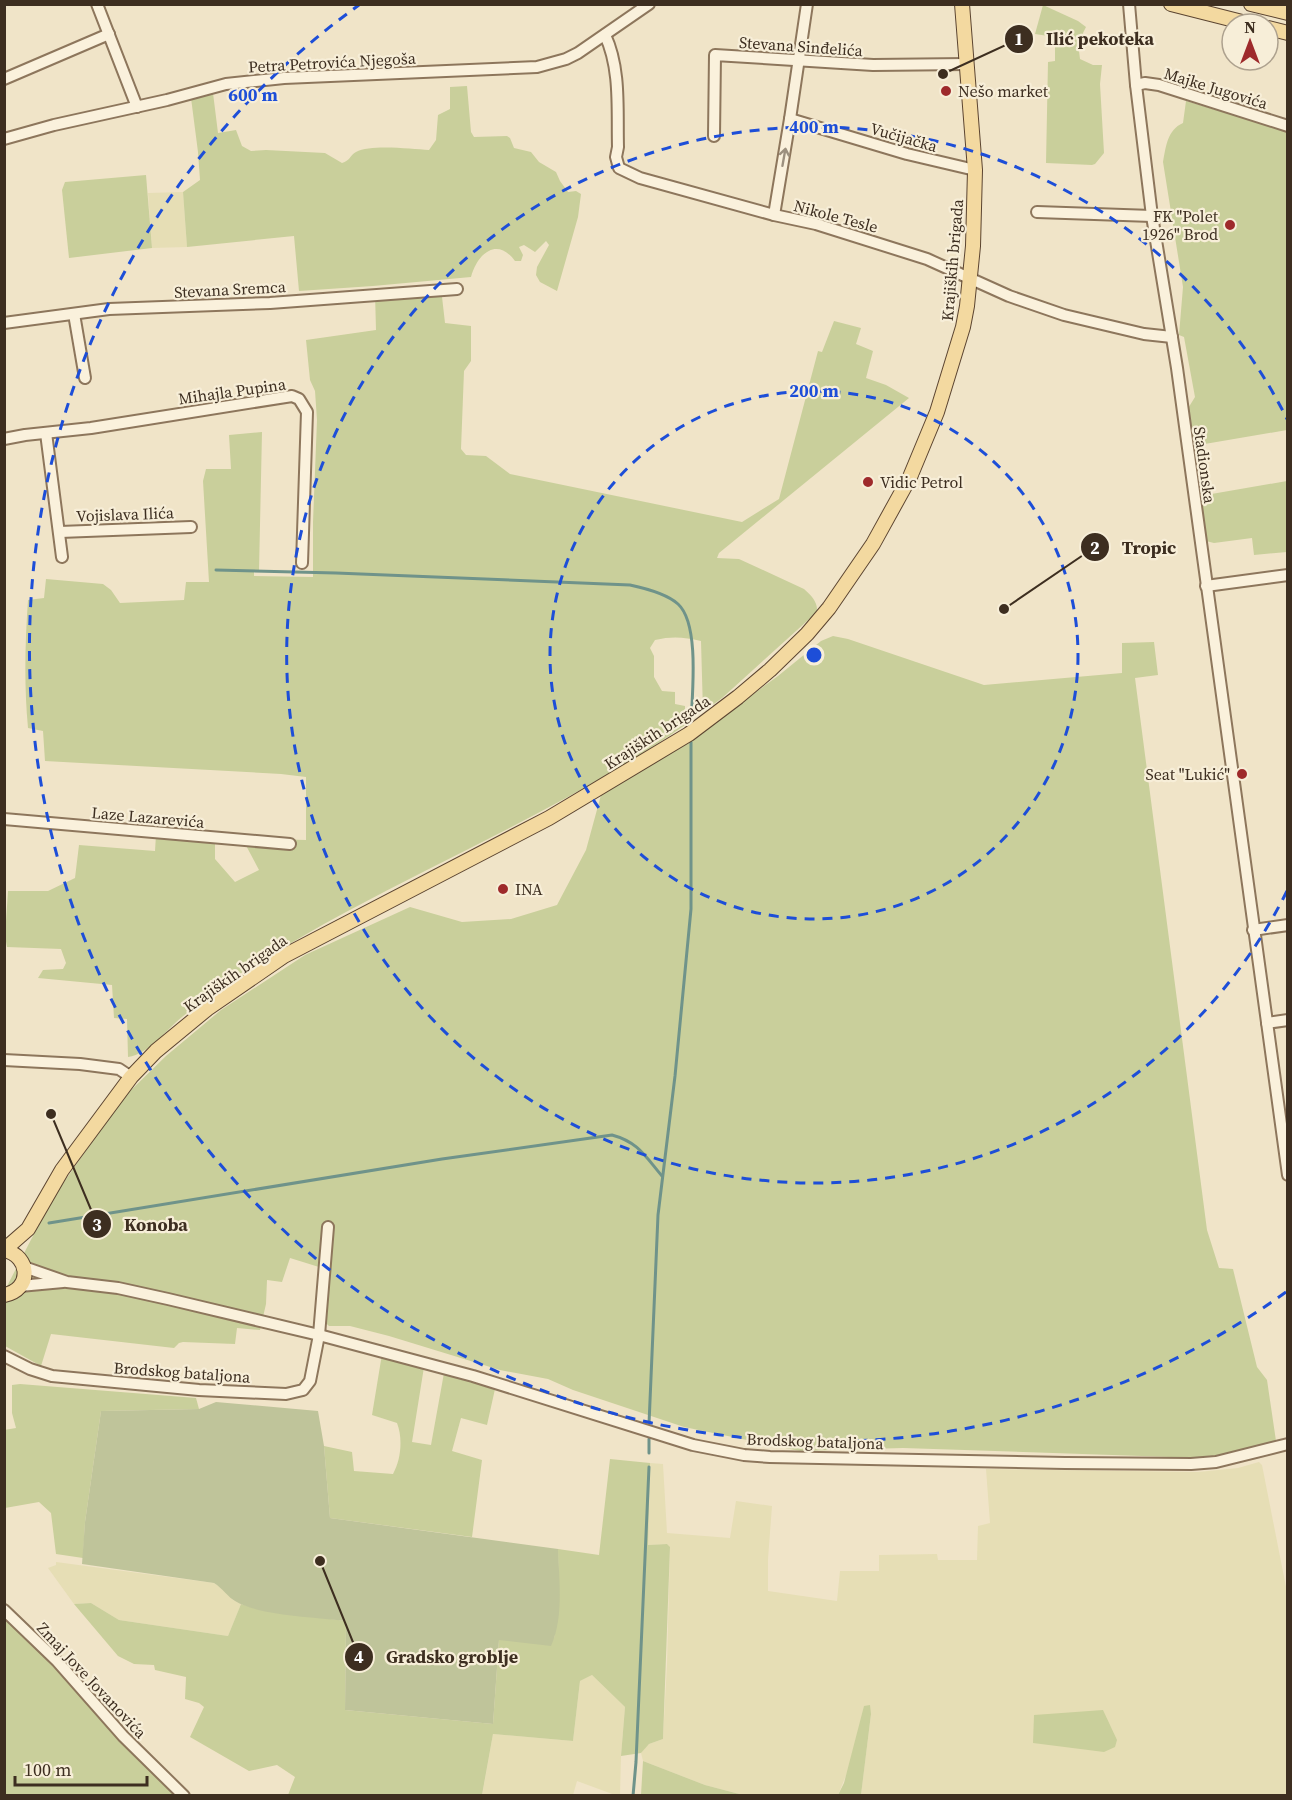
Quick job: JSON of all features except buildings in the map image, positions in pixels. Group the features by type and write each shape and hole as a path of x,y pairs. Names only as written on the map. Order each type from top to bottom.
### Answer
{"main road":[{"name":"Krajiških brigada","path":"4,1250 28,1229 62,1170 131,1077 156,1051 207,1009 284,956 549,818 706,723 782,658 817,623 873,544 901,495 942,398 963,327 973,246 975,170 963,4"},
{"path":"1171,4 1220,16"},
{"path":"1251,4 1287,13"},
{"name":"Krajiških brigada","path":"20,1286 24,1280 28,1229"},
{"path":"4,1250 15,1254 24,1265"},
{"path":"5,1295 20,1286"}],"street":[{"path":"97,4 137,107"},
{"name":"Petra Petrovića Njegoša","path":"4,139 226,84 537,67 566,60 649,4"},
{"path":"774,214 807,4"},
{"name":"Stadionska","path":"1129,4 1152,216 1179,380 1287,1175"},
{"path":"4,79 110,34"},
{"name":"Nikole Tesle","path":"606,35 611,46 616,76 618,147 616,157 619,168 640,178 816,224 891,247 927,259 1009,296 1064,315 1144,334 1172,337"},
{"name":"Stevana Sinđelića","path":"714,136 715,55 900,66 967,64"},
{"name":"Majke Jugovića","path":"1136,85 1145,83 1159,85 1287,126"},
{"name":"Vučijačka","path":"790,119 907,154 975,170"},
{"path":"1037,212 1152,216"},
{"name":"Stevana Sremca","path":"4,323 109,309 270,303 457,289"},
{"path":"74,314 85,378"},
{"name":"Mihajla Pupina","path":"4,439 91,428 292,396 299,399 307,412 302,563"},
{"path":"46,433 63,557"},
{"name":"Vojislava Ilića","path":"60,532 191,527"},
{"path":"1206,586 1287,575"},
{"name":"Laze Lazarevića","path":"4,819 290,844"},
{"path":"1253,930 1287,925"},
{"path":"1267,1023 1287,1020"},
{"path":"4,1060 80,1064 119,1069 131,1077"},
{"name":"Brodskog bataljona","path":"4,1356 30,1369 52,1376 199,1390 286,1394 303,1390 310,1381 319,1335 328,1227"},
{"name":"Brodskog bataljona","path":"24,1265 67,1282 128,1291 319,1335 473,1376 693,1445 744,1455 1191,1464 1216,1462 1287,1443"},
{"name":"Brodskog bataljona","path":"20,1286 67,1282"},
{"name":"Zmaj Jove Jovanovića","path":"4,1610 57,1661 123,1736 184,1796"}],"shaded area":[{"path":"183,192 187,247 152,248 148,193"},
{"path":"1259,1462 1262,1465 1287,1592 1287,1795 861,1795 871,1714 838,1795 743,1795 705,1785 643,1761 641,1753 643,1749 663,1739 670,1548 667,1544 648,1545 650,1463 663,1464 667,1533 730,1538 736,1501 772,1506 768,1591 837,1601 840,1571 879,1571 879,1555 937,1554 938,1560 977,1560 978,1526 990,1523 986,1469 1198,1472 1238,1468"},
{"path":"56,1562 214,1583 241,1604 228,1636 119,1620 91,1603 74,1604 48,1568 56,1565"},
{"path":"592,1675 625,1707 620,1795 577,1781 573,1795 482,1796 493,1734 573,1741 580,1681"}],"green space":[{"path":"1043,5 1086,27 1078,43 1080,59 1093,65 1102,65 1100,84 1104,153 1092,165 1046,163 1048,62 1055,61 1055,37 1035,34"},
{"path":"467,86 471,132 474,137 507,136 514,148 531,152 539,162 556,172 568,192 576,191 581,194 578,217 557,291 540,282 536,275 537,267 549,245 546,241 535,252 524,245 519,247 523,255 521,261 515,261 501,250 488,251 478,261 471,277 299,291 294,236 187,247 183,192 200,180 191,98 213,93 218,133 236,130 242,146 251,151 325,153 342,163 356,152 371,148 429,150 436,140 438,115 450,109 450,87"},
{"name":"FK \"Polet 1926\" Brod","path":"1186,101 1287,131 1287,430 1193,446 1187,410 1195,397 1184,337 1179,335 1183,287 1163,162 1170,134 1183,123"},
{"path":"146,175 152,248 69,258 62,190 65,182"},
{"path":"441,288 445,323 471,326 471,361 464,371 461,449 466,455 486,456 510,474 742,522 779,499 818,351 822,352 834,321 861,328 856,344 873,351 866,378 886,385 909,398 719,553 717,558 739,559 804,589 814,599 817,608 817,612 722,698 703,712 701,641 678,637 655,640 650,648 654,656 654,677 662,691 675,692 675,704 685,706 685,725 645,752 561,801 346,912 278,951 209,996 143,1051 128,1057 127,1019 114,1018 112,985 38,978 43,970 63,969 66,963 61,949 7,947 5,936 8,891 48,891 75,878 79,845 155,851 156,835 215,836 215,859 235,882 259,870 242,838 306,840 306,777 45,761 43,731 28,728 25,664 28,600 44,598 46,579 103,584 111,590 120,603 184,600 186,582 209,582 203,481 206,469 231,469 229,435 262,432 259,571 254,571 254,576 313,577 317,420 315,391 310,380 306,340 376,330 375,293"},
{"path":"1287,481 1287,552 1254,555 1252,538 1214,543 1206,541 1200,496"},
{"path":"833,636 984,685 1122,673 1122,643 1154,642 1158,675 1135,678 1207,1230 1219,1268 1233,1269 1257,1367 1267,1380 1276,1441 1237,1452 1201,1458 903,1448 800,1451 684,1427 573,1390 548,1379 500,1370 350,1326 329,1326 315,1313 319,1267 290,1258 282,1282 267,1280 266,1304 260,1330 237,1328 235,1344 183,1342 174,1348 51,1334 41,1366 5,1346 4,1292 52,1199 123,1098 166,1056 221,1010 305,955 410,907 462,922 511,919 557,905 586,850 601,795 687,742 778,676 821,641"},
{"path":"383,1348 424,1367 412,1442 431,1445 444,1373 495,1389 487,1425 461,1418 452,1451 482,1460 472,1537 330,1518 324,1446 352,1452 354,1471 393,1474 398,1462 400,1442 397,1423 372,1415"},
{"path":"12,1385 196,1398 199,1409 101,1411 85,1522 83,1558 56,1554 51,1513 39,1502 5,1508 4,1430 16,1428 12,1413"},
{"path":"216,1402 318,1411 324,1446 330,1518 558,1549 559,1611 551,1646 499,1640 493,1724 345,1710 346,1621 259,1610 230,1598 214,1583 82,1564 85,1522 101,1411 199,1409"},
{"path":"610,1459 650,1463 648,1545 667,1544 670,1547 663,1739 649,1744 641,1753 621,1756 625,1707 592,1675 580,1681 573,1741 493,1734 482,1795 288,1795 295,1777 277,1765 249,1771 190,1737 204,1707 185,1699 186,1677 155,1670 154,1665 134,1664 118,1656 74,1604 91,1603 119,1620 228,1636 241,1604 261,1610 346,1621 345,1710 493,1724 499,1640 554,1638 559,1607 558,1549 599,1555"},
{"path":"4,1606 82,1681 148,1760 183,1795 5,1795"},
{"path":"870,1705 871,1714 861,1795 838,1795 844,1783 864,1706"},
{"path":"1103,1710 1117,1740 1115,1747 1104,1752 1033,1743 1034,1715"},
{"path":"643,1761 705,1785 743,1795 641,1795"}],"waterway":[{"path":"216,570 630,585 648,590 668,597 678,604 685,614 692,643 693,661 691,724"},
{"path":"649,1424 658,1215 675,1076 691,909 691,742"},
{"path":"49,1223 442,1159 612,1135 635,1146 662,1176"},
{"path":"649,1439 649,1453"},
{"path":"633,1796 649,1467"}],"place":[{"name":"Ilić pekoteka","path":"943,74"},
{"name":"Nešo market","path":"946,91"},
{"name":"FK \"Polet 1926\" Brod","path":"1230,225"},
{"name":"Vidic Petrol","path":"868,482"},
{"name":"Tropic","path":"1004,609"},
{"name":"Seat \"Lukić\"","path":"1242,774"},
{"name":"INA","path":"503,889"},
{"name":"Konoba","path":"51,1114"},
{"name":"Gradsko groblje","path":"320,1561"}]}
